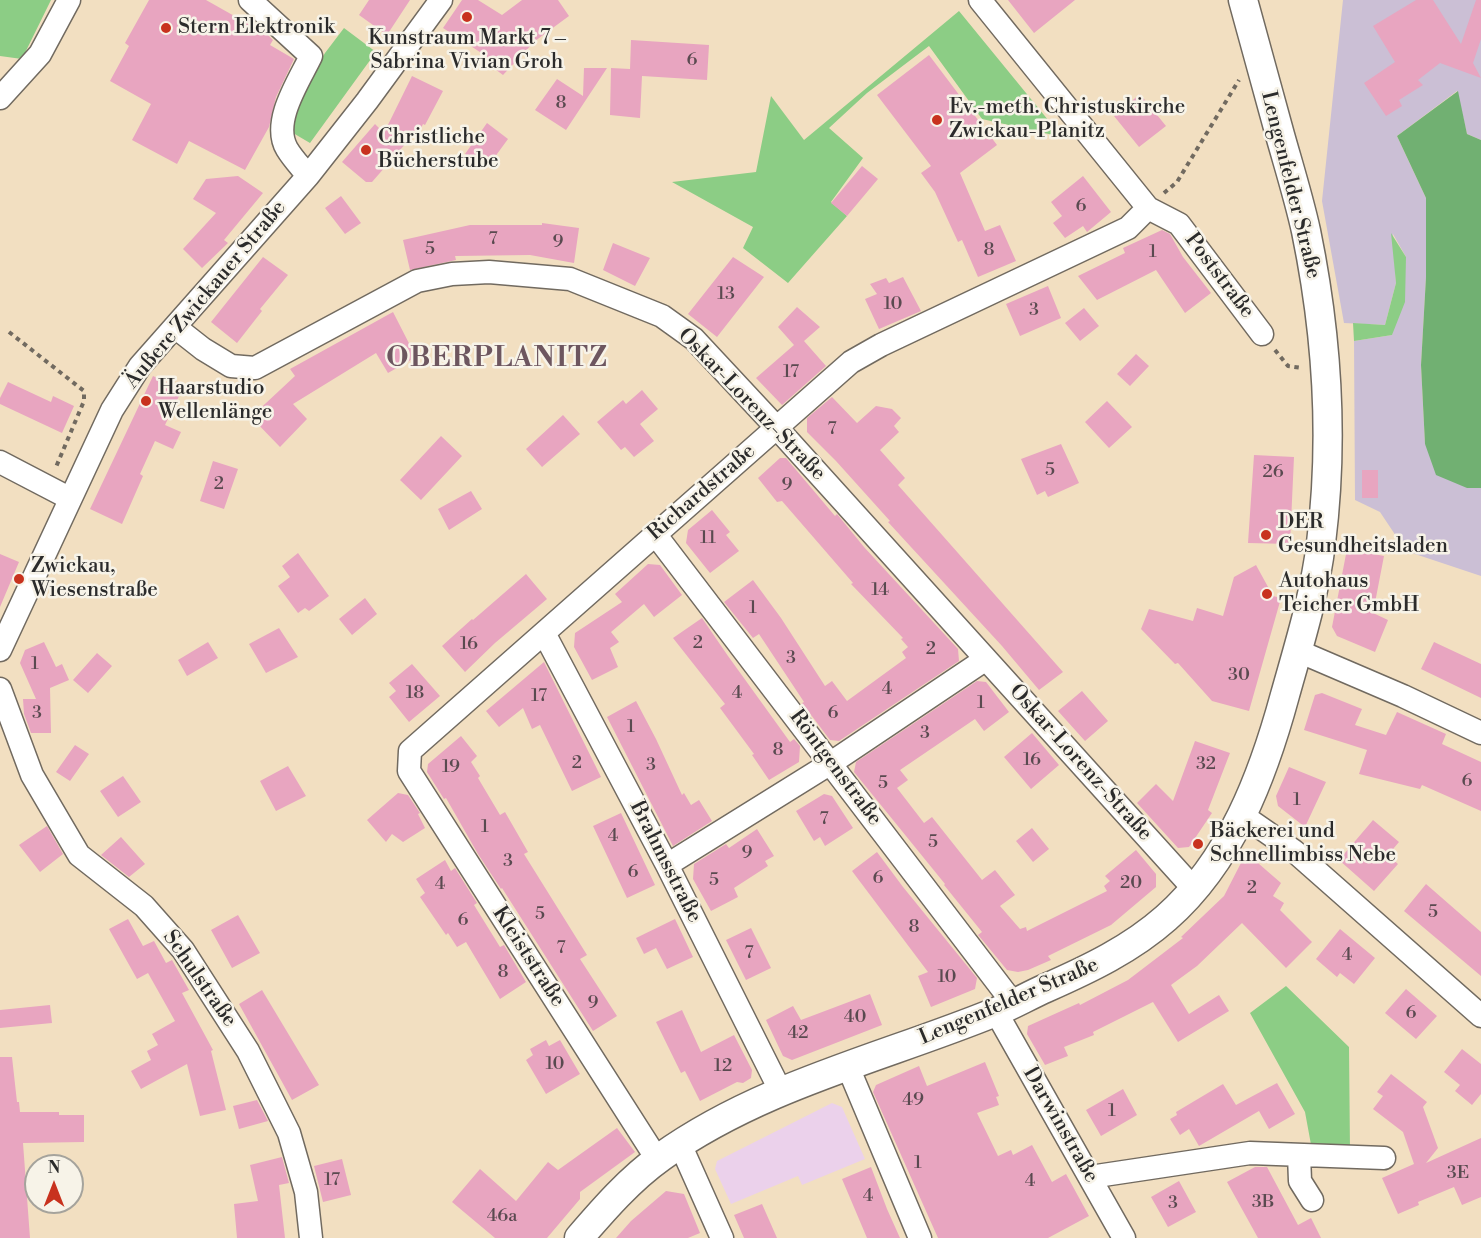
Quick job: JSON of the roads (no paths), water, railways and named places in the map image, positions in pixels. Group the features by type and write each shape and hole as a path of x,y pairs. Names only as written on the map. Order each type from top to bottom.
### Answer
{"main road":[{"name":"Lengenfelder Straße","path":"579,1238 635,1179 668,1152 719,1120 781,1092 1005,1008 1103,962 1140,940 1170,915 1194,889 1222,852 1242,815 1275,732 1298,651 1317,571 1328,460 1327,371 1306,229 1242,0"}],"street":[{"path":"0,98 40,54 69,0"},
{"path":"250,0 311,56 287,104 282,124 286,147 308,176"},
{"name":"Äußere Zwickauer Straße","path":"0,650 112,410 140,366 308,176 367,101 441,0"},
{"name":"Poststraße","path":"980,0 1148,208 1179,224 1262,334"},
{"name":"Richardstraße","path":"410,751 851,362 881,345 1128,228 1148,208"},
{"name":"Oskar-Lorenz-Straße","path":"175,327 203,349 231,366 255,368 417,281 452,274 489,272 570,279 662,316 694,339 777,428 1194,889"},
{"path":"0,462 69,498"},
{"name":"Röntgenstraße","path":"655,534 831,763 1005,1008"},
{"name":"Brahmsstraße","path":"544,633 667,865 781,1092"},
{"path":"1298,651 1403,696 1481,733"},
{"path":"667,865 831,763 986,659"},
{"name":"Schulstraße","path":"0,689 32,775 79,855 144,906 183,950 248,1050 289,1133 306,1192 311,1238"},
{"name":"Kleiststraße","path":"410,751 409,771 668,1152 722,1238"},
{"path":"1242,815 1294,851 1481,1016"},
{"name":"Darwinstraße","path":"1005,1008 1090,1177 1124,1238"},
{"path":"848,1067 920,1238"},
{"path":"1090,1177 1250,1153 1384,1158"},
{"path":"1299,1155 1300,1180 1312,1200"}],"place":[{"name":"Kunstraum Markt 7 – Sabrina Vivian Groh","path":"467,17"},
{"name":"Stern Elektronik","path":"166,28"},
{"name":"Ev.-meth. Christuskirche Zwickau-Planitz","path":"937,120"},
{"name":"Christliche Bücherstube","path":"366,150"},
{"name":"Haarstudio Wellenlänge","path":"146,401"},
{"name":"DER Gesundheitsladen","path":"1266,535"},
{"name":"Zwickau, Wiesenstraße","path":"19,579"},
{"name":"Autohaus Teicher GmbH","path":"1267,594"},
{"name":"Bäckerei und Schnellimbiss Nebe","path":"1198,844"}],"district":[{"name":"OBERPLANITZ","path":"497,360"}]}
